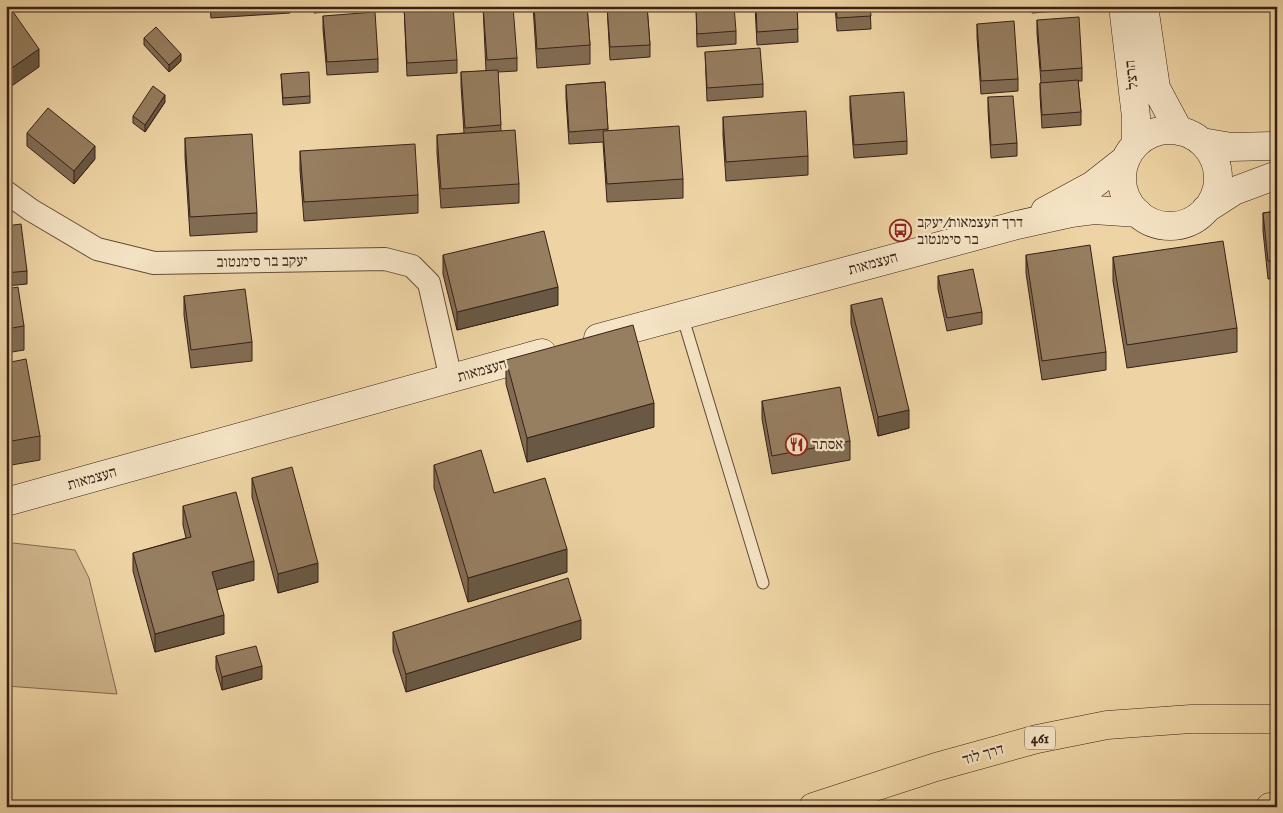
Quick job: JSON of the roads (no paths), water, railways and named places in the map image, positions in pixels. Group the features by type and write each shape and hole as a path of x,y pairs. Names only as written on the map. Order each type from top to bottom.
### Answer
{"main road":[{"name":"דרך לוד","path":"813,807 936,767 1037,739 1107,725 1191,719 1277,718"},
{"path":"1270,807 1277,807"}],"street":[{"name":"הרצל","path":"1123,6 1136,117 1131,151"},
{"name":"הרצל","path":"1144,6 1156,88 1190,137"},
{"path":"1277,146 1231,147 1165,130 1152,134 1131,151 1122,176 1126,196 1138,213 1147,220 1157,224 1173,225 1189,222 1234,191 1277,175"},
{"path":"1190,137 1213,155 1218,174 1216,192 1206,209"},
{"name":"העצמאות","path":"1017,225 1093,184 1131,151"},
{"name":"יעקב בר סימנטוב","path":"6,192 31,210 97,249 154,263 385,259 412,266 429,282 451,378"},
{"name":"העצמאות","path":"6,502 682,314 1017,225 1094,210 1138,213"}],"lane":[{"path":"682,314 763,584"}],"place":[{"name":"דרך העצמאות/יעקב בר סימנטוב","path":"901,231"},
{"name":"אסתר","path":"796,444"}]}
